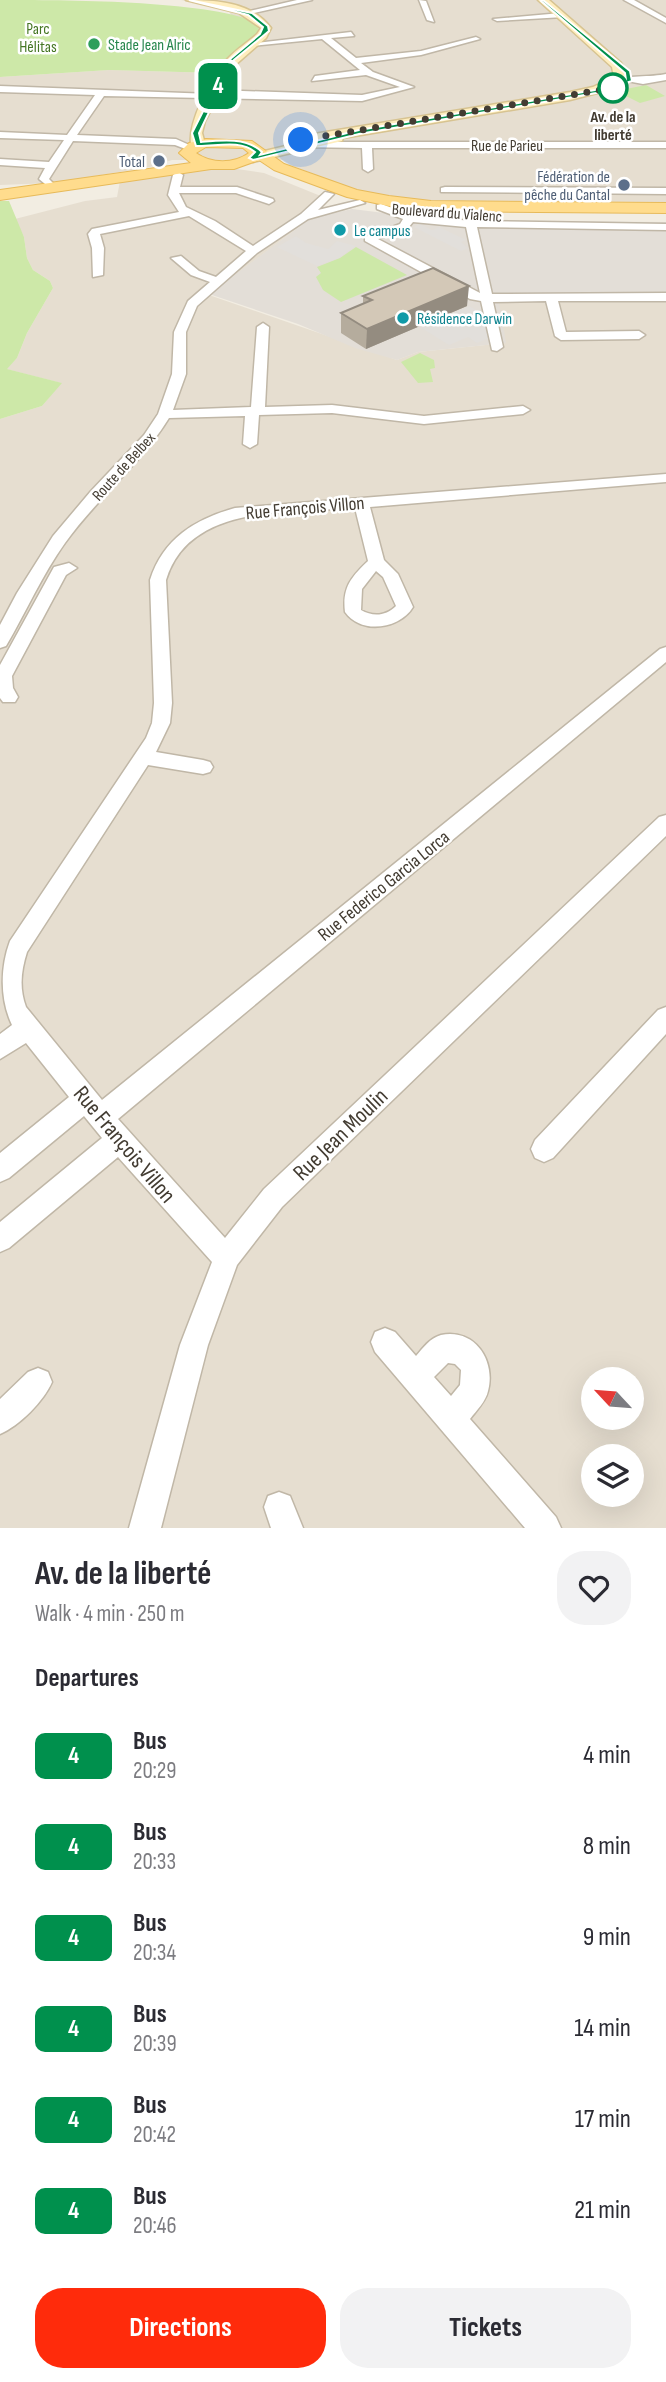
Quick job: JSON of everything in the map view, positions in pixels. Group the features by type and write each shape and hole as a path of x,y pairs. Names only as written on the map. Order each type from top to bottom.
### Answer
{"main road":[{"path":"0,192 167,165 192,149 224,142 255,152"},
{"path":"192,149 198,161 214,164"},
{"path":"282,150 278,160 296,173"},
{"path":"0,192 214,164 234,164 255,152"},
{"name":"Boulevard du Vialenc","path":"255,152 296,173 353,194 389,201 431,206 532,199 666,208"},
{"name":"Boulevard du Vialenc","path":"234,164 264,169 330,194 381,207 462,216 666,218"}],"street":[{"path":"0,135 176,142 192,149 199,121 232,60 266,31 266,26 260,19 245,13 192,0"},
{"path":"245,13 308,0"},
{"path":"543,0 628,72 625,80 610,88"},
{"path":"628,0 666,21"},
{"path":"422,1 431,20"},
{"path":"497,19 561,15"},
{"path":"252,44 351,34"},
{"path":"2,88 362,98 410,87 367,72 324,37"},
{"path":"354,61 421,53 476,39"},
{"path":"315,79 367,72"},
{"path":"255,152 282,144 666,77"},
{"path":"572,94 625,80 643,81"},
{"path":"50,185 44,180 51,165 102,92"},
{"path":"199,121 205,132 224,142"},
{"path":"255,152 282,150 325,138 349,145"},
{"name":"Rue de Parieu","path":"301,145 666,145"},
{"path":"367,145 368,169"},
{"path":"0,162 51,165"},
{"path":"178,175 173,190 176,202 253,251"},
{"path":"173,190 237,190 269,201"},
{"path":"445,190 532,199 666,191"},
{"name":"Route de Belbex","path":"0,642 25,593 58,540 96,494 150,438 166,414 179,374 180,332 192,303 253,251 305,216 330,194"},
{"name":"Route de Belbex","path":"305,216 360,203"},
{"path":"381,207 407,222"},
{"path":"97,275 99,248 94,234 96,231 190,213"},
{"path":"563,224 606,219"},
{"path":"666,227 407,222 369,239 474,296 551,299 666,297"},
{"path":"471,224 497,347"},
{"path":"177,258 195,272 217,281"},
{"path":"551,299 561,336 639,335"},
{"path":"250,444 263,327"},
{"path":"166,414 332,409 424,420 523,411"},
{"name":"Rue François Villon","path":"228,1257 212,1244 119,1140 17,1014 9,995 8,971 18,948 142,757 161,723 163,703 158,580 160,566 178,541 196,528 235,513 666,478"},
{"path":"361,503 376,562"},
{"path":"9,697 4,689 3,676 60,571 69,568"},
{"path":"25,593 46,595"},
{"name":"Rue Federico Garcia Lorca","path":"0,1169 93,1108 666,653"},
{"path":"142,757 202,767"},
{"name":"Rue Jean Moulin","path":"145,1528 194,1345 228,1257 273,1198 666,823"},
{"path":"544,1149 666,1017"},
{"path":"0,1048 27,1027"},
{"path":"0,1239 119,1140"},
{"path":"385,1342 545,1528"},
{"path":"415,1377 442,1349 462,1350 475,1366 474,1391 452,1420"},
{"path":"0,1419 38,1382"}],"shaded area":[{"path":"181,0 666,0 666,202 410,200 362,193 283,160 172,160 150,167 52,183 0,185 0,77 109,70 217,73 221,64 248,42 228,10"},
{"path":"212,169 237,169 264,173 328,199 311,218 209,295 397,360 418,352 505,343 497,295 666,300 666,1528 0,1528 0,419 42,406 61,383 6,369 17,358 27,333 53,288 50,281 33,270 27,258 24,237 15,219 85,201 117,197 120,181"},
{"path":"352,209 449,221 666,222 666,300 498,296 506,343 418,352 397,360 355,348 298,324 209,294 311,218"},
{"path":"420,224 432,230 439,227 466,240 461,242 468,248 461,251 414,227"},
{"path":"296,236 306,243 328,249 337,241 356,246 339,258 317,266 277,247"},
{"path":"469,306 486,315 491,337 477,343 468,337 449,345 420,327"}],"green space":[{"name":"Parc Hélitas","path":"0,0 134,3 205,10 235,15 258,23 259,32 221,64 217,73 109,70 0,77"},
{"path":"646,85 665,96 640,103 616,91"},
{"path":"0,201 9,201 24,237 27,258 33,270 50,281 53,288 27,333 17,358 7,369 62,383 42,406 0,419"},
{"path":"356,247 407,275 341,302 323,290 316,277 321,273 317,267 340,258"},
{"path":"420,353 434,360 435,368 430,369 433,382 418,383 401,362"}],"building":[{"path":"433,268 469,286 367,329 341,313 372,300 363,296"}],"bus line":[{"name":"4","path":"191,0 250,14 266,26 262,36 232,60 199,121 196,133 198,144 240,142 252,146 258,152 253,158 359,132 596,91 619,86 631,79 628,72 543,0"}],"place":[{"name":"Stade Jean Alric","path":"94,44"},
{"name":"Av. de la liberté","path":"613,88"},
{"name":"Total","path":"159,161"},
{"name":"Fédération de pêche du Cantal","path":"624,185"},
{"name":"Le campus","path":"340,230"},
{"name":"Résidence Darwin","path":"403,318"}],"route":[{"path":"301,140 613,88"}]}
